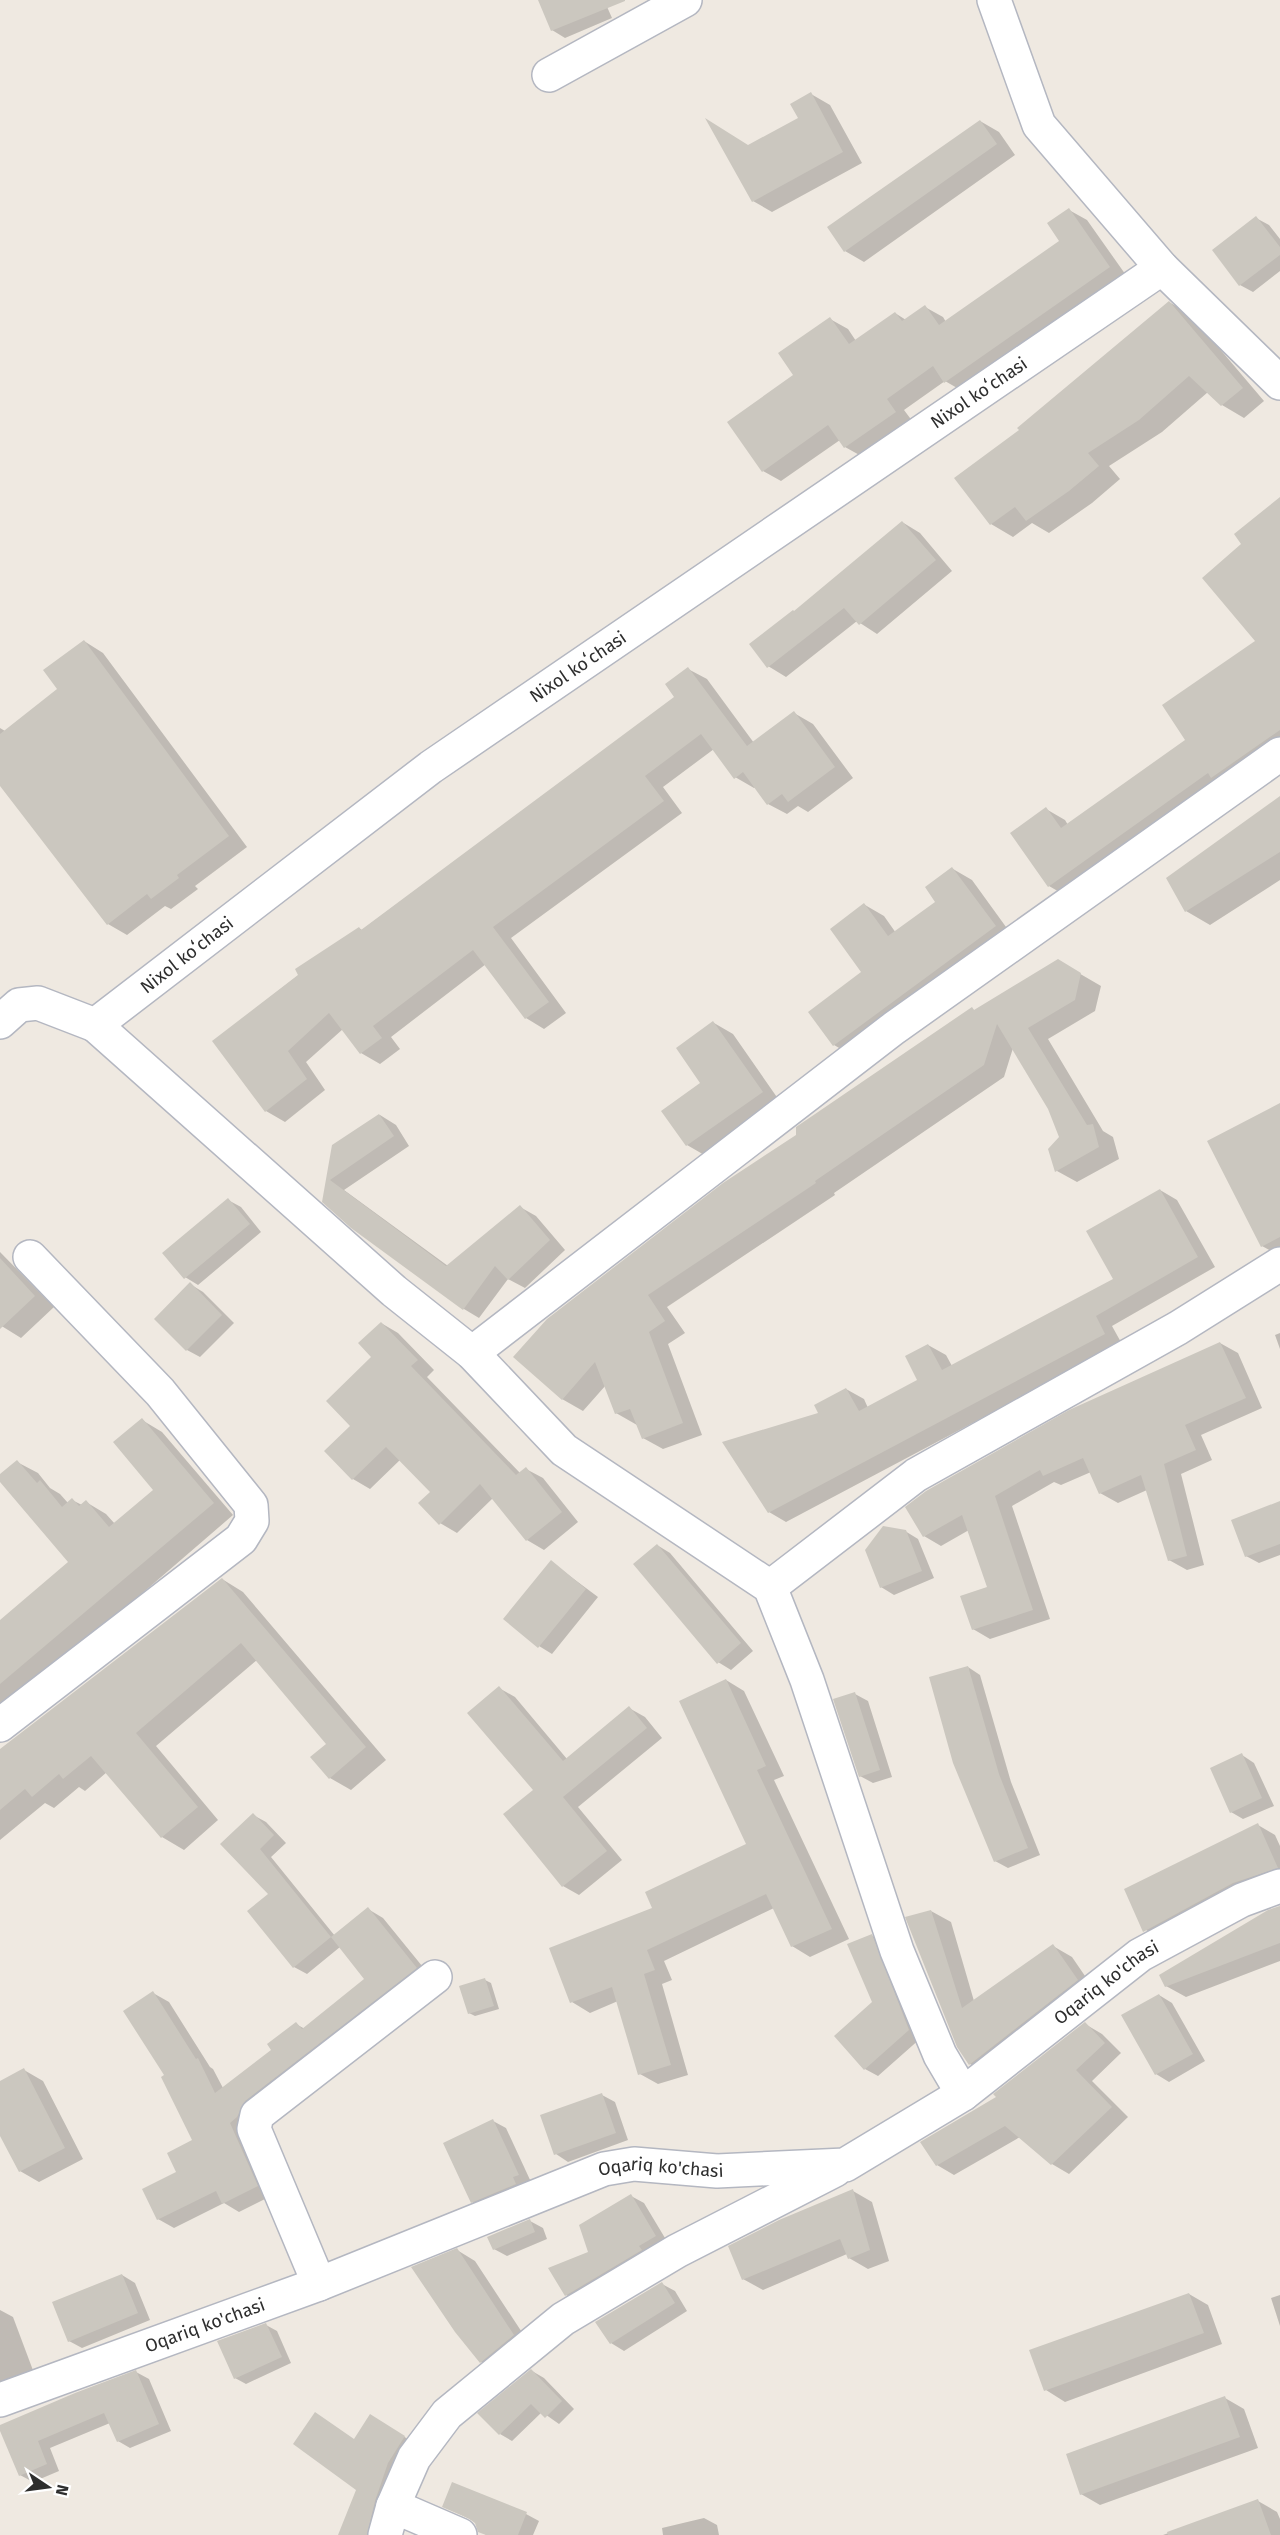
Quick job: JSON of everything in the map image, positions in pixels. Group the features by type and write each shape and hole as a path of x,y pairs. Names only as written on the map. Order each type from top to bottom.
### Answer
{"street":[{"path":"549,75 685,0"},
{"path":"994,0 1039,125 1162,268 1280,383"},
{"name":"Nixol koʻchasi","path":"95,1025 430,767 1162,268"},
{"path":"472,1353 894,1028 1280,754"},
{"path":"0,1022 19,1005 38,1003 95,1025 394,1291 472,1353 564,1450 771,1587 807,1680 897,1951 940,2055 963,2094"},
{"path":"0,1725 241,1539 252,1521 251,1504 160,1392 30,1257"},
{"path":"771,1587 916,1475 1178,1328 1280,1264"},
{"name":"Oqariq ko'chasi","path":"0,2400 319,2284 604,2169 634,2164 717,2171 845,2165 963,2094 1140,1955 1242,1900 1280,1886"},
{"path":"319,2284 254,2129 257,2115 435,1977"},
{"path":"460,2535 389,2520 414,2458 447,2414 563,2319 677,2251 845,2165"}],"building":[{"path":"538,0 625,0 625,1 551,31"},
{"path":"811,92 843,152 752,202 705,118 748,145 798,118 790,104"},
{"path":"980,120 997,144 844,252 827,227"},
{"path":"1069,208 1110,267 944,383 933,366 887,399 896,412 844,448 828,425 762,472 727,422 793,375 778,353 830,317 849,344 895,312 902,321 925,305 939,325 1059,241 1047,223"},
{"path":"1256,216 1280,247 1280,255 1239,286 1212,250"},
{"path":"1169,301 1243,388 1221,406 1189,376 1139,420 1088,453 1099,466 1069,491 1026,521 1015,507 990,525 954,478 1019,430 1017,428"},
{"path":"1280,497 1280,730 1211,778 1208,773 1048,887 1010,833 1046,807 1061,828 1185,740 1162,705 1255,641 1202,578 1241,544 1234,534"},
{"path":"902,521 936,560 859,625 844,608 767,668 749,644 794,611"},
{"path":"84,640 229,836 177,875 179,878 151,899 147,894 107,925 0,786 0,734 57,689 43,670"},
{"path":"688,667 747,746 794,711 835,767 788,802 782,794 767,805 743,772 734,779 701,734 645,776 664,801 493,927 549,1002 525,1019 473,950 373,1026 382,1038 360,1054 329,1013 288,1051 307,1079 265,1112 212,1041 298,975 295,969 359,927 361,930 674,697 665,684"},
{"path":"1280,796 1280,852 1185,912 1166,878"},
{"path":"952,867 996,926 833,1046 808,1012 861,972 830,929 864,903 888,936 935,902 925,887"},
{"path":"1058,959 1081,973 1075,1000 1028,1028 1087,1125 1093,1124 1099,1147 1055,1172 1048,1149 1059,1137 1048,1109 997,1024 984,1065 815,1181 816,1183 648,1295 665,1321 649,1332 683,1423 642,1439 630,1409 615,1414 595,1362 562,1400 513,1357 547,1319 723,1183 796,1135 796,1127 972,1007 974,1010"},
{"path":"713,1021 763,1092 686,1146 661,1111 700,1083 676,1048"},
{"path":"1280,1103 1280,1237 1261,1247 1207,1141"},
{"path":"379,1114 394,1136 330,1180 446,1266 520,1205 550,1240 508,1280 495,1266 463,1310 351,1228 322,1202 332,1145"},
{"path":"1160,1189 1198,1257 1096,1316 1105,1334 768,1513 722,1442 818,1413 814,1405 846,1388 859,1411 917,1380 905,1356 928,1344 942,1370 1113,1279 1086,1231"},
{"path":"228,1198 250,1224 184,1279 162,1253"},
{"path":"0,1258 35,1296 0,1329"},
{"path":"190,1282 222,1315 186,1351 154,1319"},
{"path":"381,1322 418,1360 411,1366 516,1475 526,1467 562,1512 526,1541 480,1484 439,1525 418,1503 430,1492 386,1447 352,1480 324,1451 350,1426 326,1401 371,1357 358,1343"},
{"path":"1220,1342 1246,1398 1185,1425 1196,1450 1164,1464 1187,1556 1168,1561 1141,1475 1099,1494 1083,1458 1043,1476 1040,1470 995,1496 1033,1610 972,1630 960,1596 987,1587 962,1515 923,1537 905,1507 926,1491 1069,1410"},
{"path":"142,1418 214,1503 0,1684 0,1620 68,1562 0,1482 0,1474 17,1460 37,1483 40,1480 62,1507 72,1498 79,1506 86,1500 109,1527 153,1490 113,1442"},
{"path":"1280,1501 1280,1544 1245,1557 1231,1520"},
{"path":"883,1526 906,1530 922,1571 880,1588 865,1550"},
{"path":"657,1544 741,1643 717,1664 633,1564"},
{"path":"551,1560 586,1589 538,1648 503,1619"},
{"path":"222,1578 366,1747 329,1779 310,1757 326,1744 241,1643 136,1733 198,1807 161,1838 91,1756 63,1779 59,1774 32,1797 25,1789 0,1810 0,1749"},
{"path":"968,1666 999,1774 1028,1848 994,1862 953,1763 929,1677"},
{"path":"726,1679 766,1766 757,1770 832,1929 791,1947 766,1894 647,1950 655,1970 644,1974 671,2065 638,2075 612,1987 570,2003 549,1948 652,1908 645,1892 746,1844 679,1701"},
{"path":"499,1686 563,1761 629,1706 647,1728 563,1797 607,1851 562,1887 503,1814 533,1790 467,1713"},
{"path":"855,1692 880,1770 859,1777 833,1699"},
{"path":"1242,1753 1262,1798 1230,1813 1210,1768"},
{"path":"253,1813 274,1835 260,1849 331,1937 293,1968 247,1911 268,1894 220,1844"},
{"path":"1258,1823 1278,1868 1233,1883 1143,1932 1124,1889"},
{"path":"1280,1906 1280,1943 1165,1987 1159,1975 1268,1910"},
{"path":"368,1907 417,1968 245,2101 237,2117 230,2123 258,2186 222,2204 216,2191 157,2220 142,2189 176,2172 167,2153 192,2140 161,2077 164,2075 123,2011 153,1991 196,2059 198,2058 215,2093 271,2050 267,2044 296,2022 302,2029 364,1979 331,1937"},
{"path":"931,1910 962,2008 1053,1944 1078,1980 969,2065 957,2047 905,1917"},
{"path":"872,1934 909,2030 864,2070 834,2036 872,2002 847,1944"},
{"path":"485,1978 494,2006 468,2014 459,1986"},
{"path":"1159,1994 1193,2054 1155,2075 1121,2015"},
{"path":"1085,2022 1105,2043 1076,2070 1112,2107 1051,2165 1005,2126 936,2166 920,2142 996,2097 993,2094"},
{"path":"24,2068 65,2148 19,2172 0,2136 0,2081"},
{"path":"602,2093 616,2133 554,2155 540,2115"},
{"path":"493,2119 519,2175 513,2177 516,2184 471,2203 443,2143"},
{"path":"853,2189 870,2250 848,2259 840,2239 742,2280 728,2246 779,2220"},
{"path":"631,2194 656,2236 639,2246 642,2250 565,2296 548,2268 588,2252 579,2225"},
{"path":"530,2219 535,2232 493,2250 487,2237"},
{"path":"457,2248 514,2335 480,2363 455,2332 411,2267"},
{"path":"122,2274 138,2313 68,2342 52,2302"},
{"path":"662,2282 675,2303 610,2344 595,2322"},
{"path":"1189,2293 1204,2333 1044,2391 1029,2350"},
{"path":"266,2323 282,2357 234,2379 217,2341"},
{"path":"531,2369 562,2401 545,2418 531,2404 499,2435 477,2413"},
{"path":"136,2370 159,2424 117,2442 104,2413 38,2441 47,2464 19,2476 0,2431 0,2425"},
{"path":"1225,2396 1240,2437 1080,2495 1066,2454"},
{"path":"315,2412 354,2439 370,2414 405,2436 388,2463 375,2501 367,2535 338,2535 356,2490 293,2444"},
{"path":"452,2482 527,2512 518,2535 486,2535 478,2532 475,2523 468,2518 442,2507"},
{"path":"1258,2499 1271,2535 1168,2535 1167,2532"}]}
